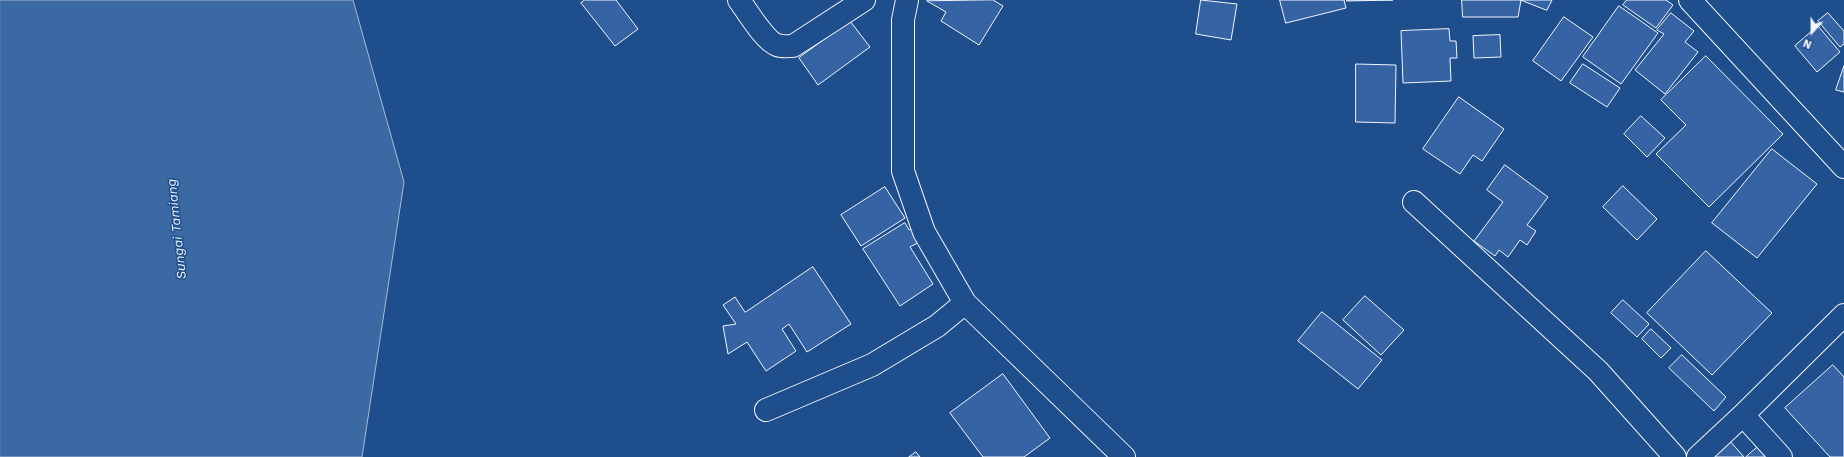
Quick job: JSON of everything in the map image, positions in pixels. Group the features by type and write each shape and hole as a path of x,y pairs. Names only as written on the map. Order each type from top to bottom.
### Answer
{"street":[{"path":"739,0 769,40 777,45 793,46 864,0"},
{"path":"907,0 903,20 903,171 924,232 965,303 1124,457"},
{"path":"1690,0 1844,167"},
{"path":"1414,202 1598,371 1675,457"},
{"path":"766,410 872,365 937,326 965,303"},
{"path":"1698,457 1743,415 1844,315"},
{"path":"1743,415 1781,457"}],"water":[{"name":"Sungai Tamiang","path":"0,0 353,0 404,182 362,457 0,457"}],"building":[{"path":"585,0 616,0 638,29 615,46 581,3"},
{"path":"993,0 1003,6 979,45 941,21 946,12 927,1"},
{"path":"1201,0 1237,4 1231,40 1196,34"},
{"path":"1280,0 1344,0 1346,8 1286,23"},
{"path":"1347,0 1393,0 1347,1"},
{"path":"1462,0 1521,0 1518,17 1463,17"},
{"path":"1521,0 1552,0 1547,10"},
{"path":"1627,0 1666,0 1673,5 1656,28 1623,5"},
{"path":"1619,6 1658,33 1621,84 1583,57"},
{"path":"1671,13 1694,31 1685,42 1698,52 1665,94 1635,70 1664,34 1657,30"},
{"path":"1828,13 1844,31 1844,44 1840,47 1818,21"},
{"path":"1564,17 1593,37 1561,81 1533,61"},
{"path":"850,21 870,47 818,85 799,58"},
{"path":"1818,26 1840,52 1817,72 1795,46"},
{"path":"1449,29 1450,41 1456,41 1457,58 1450,58 1451,81 1403,83 1401,31"},
{"path":"1500,35 1501,57 1474,58 1473,36"},
{"path":"1706,56 1783,134 1709,207 1656,154 1686,125 1661,100"},
{"path":"1356,64 1396,65 1395,123 1356,122"},
{"path":"1583,64 1620,88 1607,107 1570,83"},
{"path":"1844,66 1844,92 1836,90"},
{"path":"1459,97 1504,129 1482,161 1473,155 1460,174 1423,149"},
{"path":"1641,116 1665,138 1647,157 1624,134"},
{"path":"1772,149 1817,184 1757,258 1712,223"},
{"path":"1505,165 1548,197 1527,225 1536,231 1527,245 1520,240 1508,257 1499,250 1495,256 1474,241 1503,202 1487,190"},
{"path":"1623,186 1657,219 1637,240 1603,207"},
{"path":"885,187 905,218 861,246 841,215"},
{"path":"905,223 909,230 913,228 921,241 910,247 933,284 900,306 863,249"},
{"path":"1706,251 1772,313 1712,375 1647,313"},
{"path":"813,267 851,324 807,352 789,324 782,329 796,351 766,371 747,342 728,354 723,326 736,324 723,305 735,297 745,312"},
{"path":"1365,296 1404,330 1381,355 1343,320"},
{"path":"1623,300 1649,324 1637,337 1611,313"},
{"path":"1322,312 1382,360 1358,389 1298,341"},
{"path":"1651,329 1671,348 1661,358 1642,339"},
{"path":"1682,355 1726,397 1714,411 1669,368"},
{"path":"1833,365 1844,377 1844,457 1830,457 1785,408"},
{"path":"1003,374 1050,438 1024,457 983,457 950,413"},
{"path":"1729,440 1744,457 1709,457"},
{"path":"1760,445 1771,457 1746,457"},
{"path":"916,452 920,457 909,457"}]}
